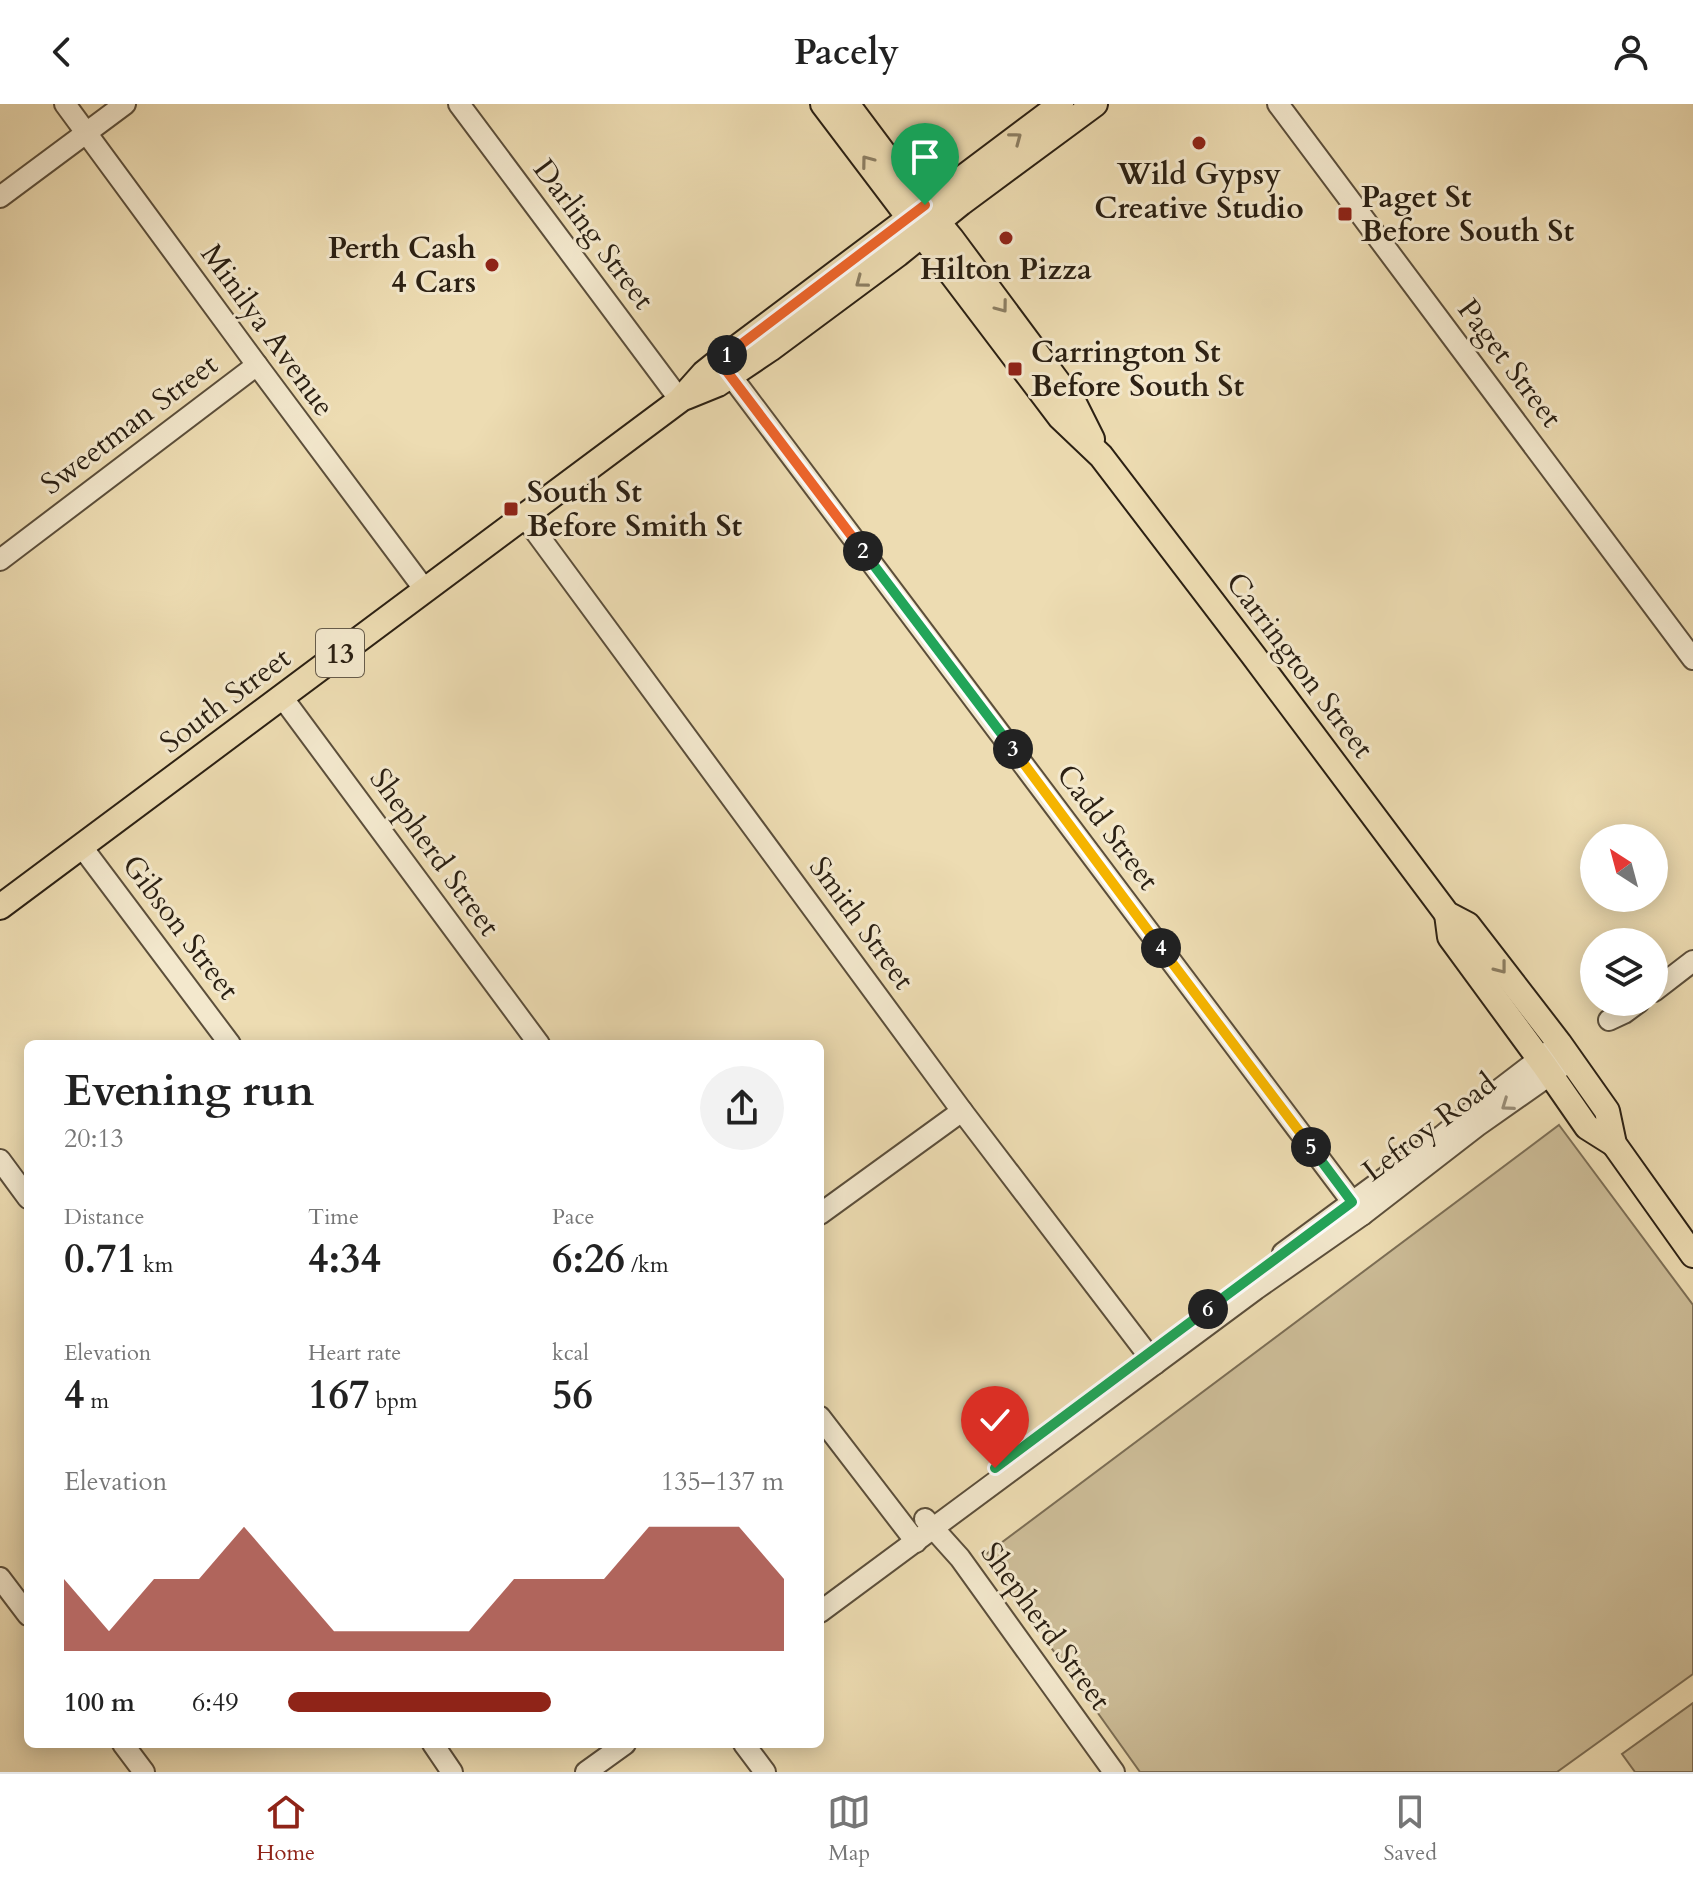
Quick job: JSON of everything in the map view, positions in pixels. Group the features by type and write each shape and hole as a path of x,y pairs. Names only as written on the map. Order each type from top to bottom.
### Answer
{"main road":[{"name":"Carrington Street","path":"823,104 924,220"},
{"name":"Carrington Street","path":"847,104 1060,417 1101,456 1447,914 1468,925 1565,1051 1607,1111 1614,1144"},
{"name":"South Street","path":"0,907 680,400 704,373 725,368 924,220 1061,104"},
{"name":"South Street","path":"924,220 961,203 1095,104"},
{"name":"Carrington Street","path":"1447,914 1450,937 1587,1127 1614,1144 1693,1255"}],"street":[{"name":"Minilya Avenue","path":"65,104 425,590"},
{"path":"0,197 125,104"},
{"name":"Darling Street","path":"459,104 680,400"},
{"name":"Paget Street","path":"1278,104 1693,659"},
{"name":"Sweetman Street","path":"0,560 257,365"},
{"name":"Cadd Street","path":"725,368 1357,1209"},
{"name":"Smith Street","path":"524,516 962,1111 1151,1359"},
{"name":"Shepherd Street","path":"282,697 536,1040"},
{"name":"Gibson Street","path":"82,847 227,1040"},
{"path":"1668,980 1693,961"},
{"path":"1609,1020 1618,1016"},
{"name":"Lefroy Road","path":"824,1609 929,1524 1151,1359 1256,1289 1357,1209 1477,1126 1565,1051"},
{"path":"824,1211 962,1111"},
{"path":"0,1160 24,1193"},
{"path":"824,1422 912,1537"},
{"name":"Shepherd Street","path":"929,1524 960,1558 1114,1772"},
{"name":"Lefroy Road","path":"824,1593 912,1537"},
{"path":"0,1578 24,1610"},
{"path":"126,1748 144,1772"},
{"path":"586,1772 619,1748"},
{"path":"604,1772 637,1748"},
{"path":"747,1748 765,1772"}],"shaded area":[{"path":"1559,1125 1693,1305 1693,1674 1557,1772 1140,1772 985,1555"},
{"path":"1693,1703 1693,1772 1635,1772 1622,1754"}],"place":[{"name":"Wild Gypsy Creative Studio","path":"1199,143"},
{"name":"Paget St Before South St","path":"1345,214"},
{"name":"Hilton Pizza","path":"1006,238"},
{"name":"Perth Cash 4 Cars","path":"492,265"},
{"name":"Carrington St Before South St","path":"1015,369"},
{"name":"South St Before Smith St","path":"511,509"}],"route":[{"path":"925,205 719,361 1352,1202 995,1468"}]}
